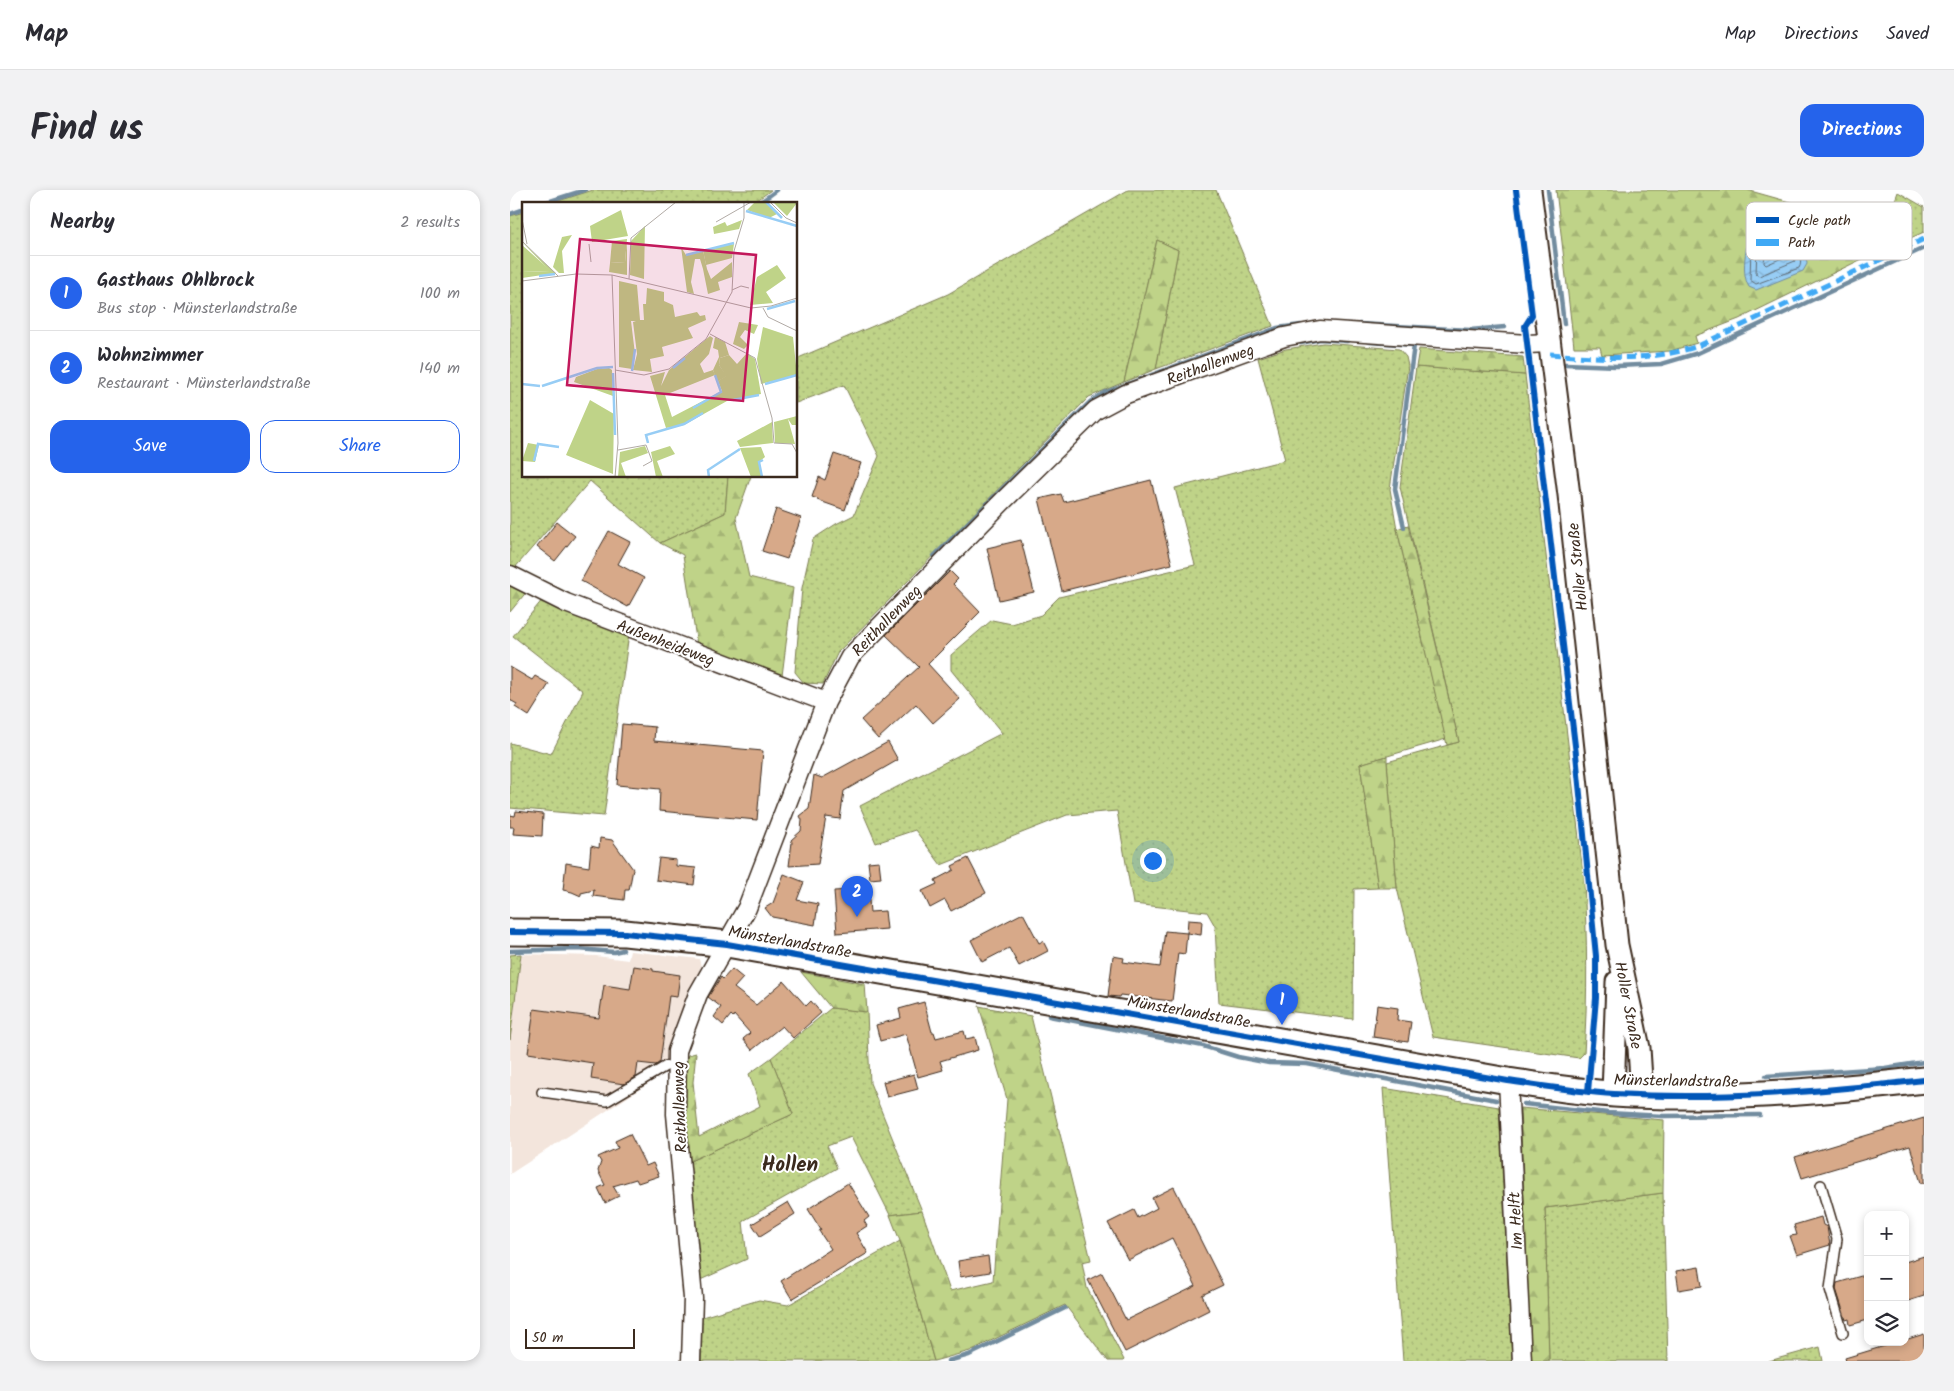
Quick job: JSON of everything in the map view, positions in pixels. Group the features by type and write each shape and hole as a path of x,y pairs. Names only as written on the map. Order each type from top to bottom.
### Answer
{"main road":[{"name":"Münsterlandstraße","path":"510,932 625,933 727,944 1508,1081 1613,1094 1766,1095 1924,1080"}],"street":[{"name":"Holler Straße","path":"1530,190 1569,495 1617,945 1639,1048 1642,1095"},
{"name":"Reithallenweg","path":"691,1361 693,1298 676,1114 677,1051 698,994 748,908 826,702 850,657 996,508 1096,410 1126,394 1284,336 1320,330 1528,344 1549,342"},
{"name":"Außenheideweg","path":"510,575 566,603 826,702"},
{"name":"Holler Straße","path":"1613,1094 1617,945"},
{"name":"Im Helft","path":"1508,1081 1522,1361"}],"lane":[{"path":"542,1092 606,1101 666,1066 677,1064"},
{"path":"1821,1184 1837,1239 1830,1289 1844,1333"}],"shaded area":[{"path":"630,951 699,959 701,966 671,1049 669,1070 510,1174 510,1040 521,954 596,956 628,960"}],"green space":[{"path":"593,190 771,190 755,202 555,202"},
{"path":"1128,190 1216,190 1273,326 1156,369 1178,250 1157,240 1124,382 1089,397 838,652 823,684 804,683 795,672 802,588 813,539 854,515 879,456 844,385 798,402 798,358 948,294"},
{"path":"1556,190 1747,190 1790,202 1746,202 1746,260 1860,260 1739,319 1695,336 1697,343 1670,351 1602,355 1600,347 1574,347"},
{"path":"1898,192 1924,207 1924,232 1912,237 1912,202 1894,202"},
{"path":"522,213 522,478 728,478 725,513 660,543 590,481 513,570 510,568 510,216"},
{"path":"1157,240 1178,250 1156,369 1124,382"},
{"path":"1323,343 1399,349 1406,357 1408,366 1390,489 1397,529 1446,739 1360,764 1378,888 1354,889 1353,1019 1219,1003 1215,926 1207,912 1133,904 1117,811 1067,815 941,865 915,830 876,843 860,806 1002,733 951,670 951,655 992,620 1012,624 1041,615 1059,597 1195,565 1175,488 1285,460 1258,358 1286,349"},
{"path":"1419,349 1523,357 1525,375 1416,367"},
{"path":"1416,367 1525,375 1584,881 1586,1009 1584,1053 1579,1058 1433,1037 1397,888 1387,762 1459,742 1400,487"},
{"path":"728,478 750,478 736,518 749,577 793,588 782,676 697,645 683,555 660,543 725,513"},
{"path":"1408,525 1459,742 1447,745 1397,529"},
{"path":"510,581 528,590 510,612"},
{"path":"543,599 629,633 604,816 510,808 510,743 551,754 583,691 513,636"},
{"path":"1387,756 1397,888 1378,888 1360,764"},
{"path":"521,954 510,1040 510,955"},
{"path":"801,972 865,984 867,1012 831,1008"},
{"path":"979,1006 1031,1016 1091,1260 1082,1262 1087,1288 1123,1361 1108,1361 1065,1305 970,1351 934,1361 900,1241 890,1215 922,1211 950,1291 993,1281 1007,1099"},
{"path":"831,1008 867,1012 870,1083 922,1211 890,1215 851,1137 827,1146 837,1168 743,1221 747,1259 698,1281 688,1162 793,1114 771,1058"},
{"path":"696,1053 693,1082 699,1137 760,1106 749,1074 771,1058 793,1114 688,1162 682,1094 688,1055"},
{"path":"1383,1088 1499,1107 1512,1361 1403,1361"},
{"path":"1520,1108 1664,1120 1663,1193 1545,1208 1549,1361 1531,1361"},
{"path":"1663,1193 1668,1361 1549,1361 1545,1208"},
{"path":"900,1241 934,1361 701,1361 702,1317 759,1300 788,1305"},
{"path":"1820,1347 1823,1361 1769,1361"}],"water":[{"path":"1746,254 1746,260 1806,260 1807,264 1803,271 1756,290 1749,287 1746,280 1745,264"}],"building":[{"path":"834,454 861,463 845,510 812,497 819,477 825,480"},
{"path":"1151,480 1172,564 1062,591 1039,499 1061,494 1064,502"},
{"path":"776,509 801,518 787,559 762,551"},
{"path":"557,522 575,536 555,561 537,547"},
{"path":"609,531 630,542 618,564 644,578 628,607 581,581"},
{"path":"1021,540 1034,592 999,600 987,548"},
{"path":"950,571 958,579 953,584 980,612 928,664 960,699 933,723 916,704 878,739 861,720 919,667 886,635"},
{"path":"510,667 532,680 535,676 549,684 529,716 515,707 517,704 510,700"},
{"path":"622,724 655,727 654,741 763,751 757,820 659,811 660,789 617,785"},
{"path":"888,742 898,760 844,791 840,819 826,817 818,864 789,866 791,840 801,831 802,820 800,816 809,809 814,775 822,778"},
{"path":"516,811 543,814 542,836 513,834 514,827 510,827 510,815 515,816"},
{"path":"600,838 612,840 633,869 629,890 625,890 624,900 593,896 594,890 581,893 581,896 563,890 566,863 589,867 591,846 599,848"},
{"path":"659,858 676,860 676,866 696,868 694,885 656,880"},
{"path":"968,858 986,893 951,911 945,900 930,908 922,891 937,884 935,880 954,870 952,866"},
{"path":"879,861 881,878 870,879 868,862"},
{"path":"784,874 804,882 797,900 818,904 815,925 772,917 765,908 773,903"},
{"path":"868,889 870,912 885,911 887,929 837,933 834,891"},
{"path":"1023,913 1039,943 1043,941 1048,951 1019,966 1009,948 982,962 971,940"},
{"path":"1188,920 1202,921 1201,935 1187,933"},
{"path":"1165,931 1187,933 1185,954 1178,953 1172,1001 1120,995 1119,997 1108,996 1113,956 1124,958 1123,962 1160,967"},
{"path":"634,966 680,975 677,997 669,996 660,1062 656,1065 638,1063 636,1077 624,1084 591,1079 593,1063 528,1053 534,1009 599,1018 604,985 630,989"},
{"path":"732,969 743,978 734,988 756,1005 784,981 806,1006 811,1001 821,1013 793,1038 782,1026 752,1050 743,1039 750,1033 734,1015 733,1017 731,1015 723,1025 714,1017 721,1007 708,997 721,977 723,979"},
{"path":"924,1002 932,1032 934,1032 936,1038 964,1031 966,1039 975,1037 978,1050 940,1061 943,1070 918,1077 906,1034 880,1041 876,1025 901,1018 899,1009"},
{"path":"1377,1005 1398,1008 1397,1020 1411,1022 1408,1042 1373,1037"},
{"path":"914,1074 918,1089 887,1097 883,1082"},
{"path":"1924,1118 1924,1183 1921,1183 1910,1146 1802,1178 1795,1157"},
{"path":"630,1134 646,1166 653,1163 659,1176 638,1183 636,1179 613,1186 619,1196 605,1203 598,1188 605,1185 598,1171 601,1162 598,1157 618,1148 615,1141"},
{"path":"848,1183 869,1217 864,1221 867,1226 856,1233 868,1253 792,1299 781,1281 831,1249 808,1209"},
{"path":"1174,1187 1223,1285 1202,1295 1209,1310 1125,1352 1088,1280 1102,1273 1126,1320 1196,1286 1172,1238 1128,1260 1108,1223 1134,1210 1138,1218 1157,1208 1152,1198"},
{"path":"788,1202 795,1214 760,1236 752,1224"},
{"path":"1821,1217 1823,1225 1827,1227 1830,1245 1797,1255 1790,1236 1797,1235 1794,1225"},
{"path":"988,1256 990,1272 960,1277 958,1261"},
{"path":"1924,1256 1924,1296 1909,1301 1909,1261"},
{"path":"1699,1267 1702,1286 1679,1290 1676,1271"},
{"path":"1864,1275 1864,1321 1850,1325 1849,1319 1846,1320 1836,1289 1837,1283"},
{"path":"1924,1334 1924,1361 1846,1361 1845,1358 1885,1346 1909,1346 1909,1339"}],"waterway":[{"path":"547,202 585,190"},
{"path":"761,202 777,190"},
{"path":"1548,190 1564,324"},
{"path":"510,214 522,210"},
{"path":"1912,254 1924,248"},
{"path":"1565,364 1617,366 1661,364 1698,353 1898,260"},
{"path":"1359,324 1470,330 1505,327"},
{"path":"934,556 1090,402 1106,392 1277,328 1301,325"},
{"path":"1301,343 1320,339 1347,341"},
{"path":"1370,342 1414,345 1395,489 1404,527"},
{"path":"510,951 578,949 614,952 623,950"},
{"path":"1049,1016 1203,1046 1238,1057 1269,1063 1307,1064 1496,1100"},
{"path":"1766,1076 1885,1068 1924,1062"},
{"path":"1524,1104 1608,1113 1663,1116 1760,1115"},
{"path":"948,1361 969,1355 1065,1308"}],"marked path":[{"path":"1912,245 1924,239"},
{"path":"1550,354 1625,358 1662,355 1698,346 1880,260"}],"cycle path":[{"path":"1516,190 1532,315 1525,326 1576,754 1596,956 1596,998 1588,1092"},
{"path":"510,932 625,933 727,944 1508,1081 1587,1092 1653,1096 1769,1094 1924,1080"}],"place":[{"name":"Wohnzimmer","path":"857,917"},
{"name":"Gasthaus Ohlbrock","path":"1282,1025"}],"district":[{"name":"Hollen","path":"790,1164"}]}
